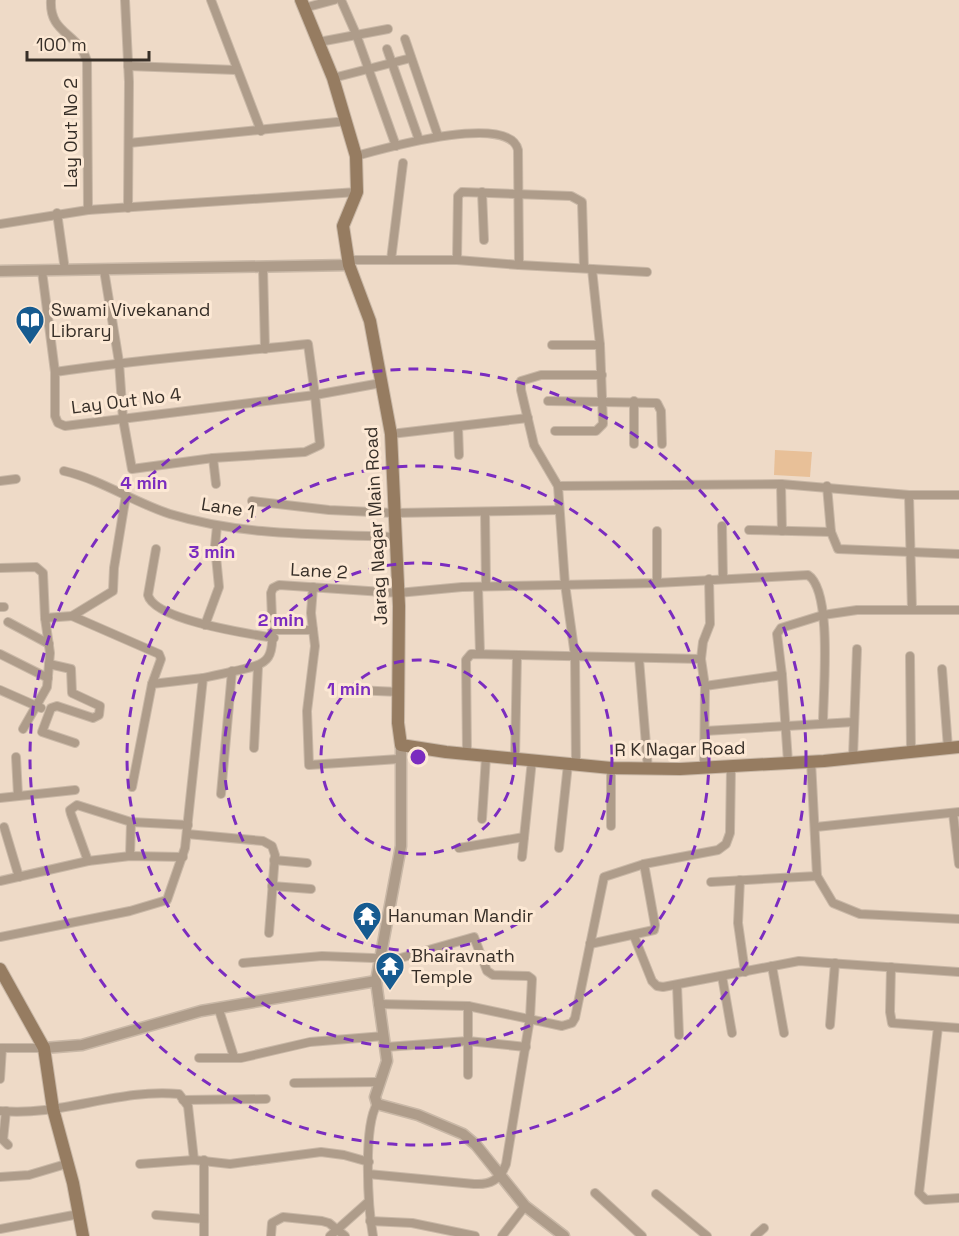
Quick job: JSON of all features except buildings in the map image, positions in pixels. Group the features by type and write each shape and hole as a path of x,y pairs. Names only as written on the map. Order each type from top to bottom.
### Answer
{"main road":[{"name":"Jarag Nagar Main Road","path":"303,4 333,78 356,156 357,192 343,226 348,263 370,321 391,434 398,593 398,723 401,745"},
{"name":"R K Nagar Road","path":"401,745 486,757 648,769 732,768 911,753 953,747"},
{"path":"0,969 44,1048 54,1109 83,1236"}],"street":[{"name":"Lay Out No 2","path":"51,0 52,20 62,31 77,41 87,61 88,210"},
{"path":"125,0 128,66 128,208"},
{"path":"211,0 261,131"},
{"path":"303,4 334,0"},
{"path":"341,0 356,34 396,146"},
{"path":"319,42 388,29"},
{"path":"405,39 438,136"},
{"path":"387,49 419,140"},
{"path":"333,78 411,58"},
{"path":"128,66 236,70"},
{"path":"129,143 347,121"},
{"path":"356,156 438,136 473,134 512,139 518,150 516,195 519,265"},
{"path":"391,260 403,163"},
{"path":"457,260 458,196 466,191 572,196 580,199 600,345 603,424 600,429 555,431"},
{"path":"0,224 57,213 88,210 357,192"},
{"path":"482,192 484,240"},
{"path":"57,213 65,270"},
{"path":"0,271 263,267 391,260 457,260 647,272"},
{"path":"263,267 266,349"},
{"path":"55,372 119,362 165,360 308,344 320,445 305,452 213,458 132,470 123,419 119,362 104,270"},
{"name":"Lay Out No 4","path":"42,271 55,372 55,416 58,423 65,426 315,395 381,383"},
{"path":"552,345 600,345"},
{"path":"559,848 572,765 575,656 565,584 558,486 534,445 520,390 521,381 541,375 602,375"},
{"path":"548,401 657,403 661,406 662,444"},
{"path":"634,401 634,444"},
{"path":"391,434 528,418"},
{"path":"458,427 459,456"},
{"path":"213,458 216,484"},
{"name":"Lane 1","path":"64,471 104,483 170,514 217,526 284,533 396,537"},
{"path":"0,481 16,479"},
{"path":"558,486 781,484 827,486 909,495 959,495"},
{"path":"781,484 782,531"},
{"path":"827,486 831,532 838,549 959,554"},
{"path":"72,616 113,591 114,568 126,495"},
{"path":"909,495 912,610"},
{"path":"252,501 329,510 394,513 559,510"},
{"path":"480,653 485,512"},
{"path":"205,625 219,587 215,546 217,526"},
{"path":"722,526 723,579"},
{"path":"749,530 831,532"},
{"path":"657,531 657,583"},
{"path":"156,549 149,601 156,606 205,625 273,634 313,630"},
{"path":"0,568 41,569 51,617 49,644 56,665"},
{"name":"Lane 2","path":"273,634 273,588 313,587 398,593 482,587 657,583 808,575 817,583 823,615 823,723"},
{"path":"704,769 705,686 701,659 703,642 710,624 709,579"},
{"path":"313,587 315,646 307,711 309,765 399,759"},
{"path":"788,762 778,631 823,615 857,610 959,610"},
{"path":"51,617 72,616 159,654 161,659 152,684 132,787"},
{"path":"8,622 49,644"},
{"path":"152,684 203,678 258,667 269,658 273,634"},
{"path":"854,757 857,649"},
{"path":"0,654 48,678"},
{"path":"467,755 466,660 471,654 701,659"},
{"path":"515,759 516,655"},
{"path":"910,656 911,753"},
{"path":"639,659 648,769"},
{"path":"56,665 48,678 42,709 42,729 44,734 75,743"},
{"path":"23,729 42,709 53,705 93,718 99,715 99,704 72,693 71,669 56,665"},
{"path":"254,748 258,667"},
{"path":"942,669 953,747"},
{"path":"221,794 232,671"},
{"path":"705,686 782,675"},
{"path":"0,937 161,904 170,895 183,857 203,678"},
{"path":"0,690 42,709"},
{"path":"354,690 399,692"},
{"path":"705,730 854,722"},
{"path":"373,1236 367,1203 370,1125 377,1104 375,1097 387,1061 376,981 401,846 399,759 401,745"},
{"path":"16,757 18,795"},
{"path":"482,819 486,757"},
{"path":"522,857 532,760"},
{"path":"811,761 817,876 833,903 860,914 959,919"},
{"path":"611,768 611,826"},
{"path":"378,1004 468,1006 562,1026 572,1023 604,877 644,864 718,850 726,844 730,833 732,768"},
{"path":"0,798 75,790"},
{"path":"88,861 70,814 73,807 84,805 131,822 263,841 272,846 274,860 269,933"},
{"path":"816,827 956,813 959,864"},
{"path":"130,856 131,822"},
{"path":"4,827 19,877"},
{"path":"459,848 524,837"},
{"path":"0,881 88,861 130,856 183,857"},
{"path":"274,860 307,862"},
{"path":"590,944 650,932 655,925 644,864"},
{"path":"711,882 817,876"},
{"path":"740,880 738,923 745,972"},
{"path":"272,886 311,889"},
{"path":"243,963 322,956 397,959 474,936 487,971 493,975 528,976 532,979 526,1047 506,1164 500,1177 490,1183 474,1184 368,1174"},
{"path":"634,936 652,981 657,986 677,986 799,960 959,972"},
{"path":"830,1025 835,963"},
{"path":"772,966 784,1033"},
{"path":"891,968 892,1023 959,1028"},
{"path":"722,976 732,1033"},
{"path":"0,1079 1,1048 82,1045 201,1011 219,1010 376,981"},
{"path":"677,986 679,1035"},
{"path":"468,1006 468,1075"},
{"path":"219,1010 234,1057"},
{"path":"938,1027 919,1193 926,1200 959,1198"},
{"path":"199,1058 234,1057 310,1042 468,1041 526,1047"},
{"path":"294,1083 379,1082"},
{"path":"8,1145 3,1140 3,1111 54,1109 138,1093 179,1094 188,1106 194,1160"},
{"path":"183,1100 266,1100"},
{"path":"377,1104 418,1115 463,1134 476,1145 525,1206 564,1236"},
{"path":"140,1164 204,1160 230,1164 321,1152 369,1162"},
{"path":"204,1160 204,1236"},
{"path":"0,1177 28,1175 66,1164"},
{"path":"595,1193 642,1236"},
{"path":"656,1194 707,1236"},
{"path":"330,1236 336,1228 367,1203"},
{"path":"502,1236 525,1206"},
{"path":"0,1229 79,1214"},
{"path":"156,1215 204,1219"},
{"path":"271,1236 272,1222 283,1217 322,1221 345,1236"},
{"path":"370,1221 412,1223 475,1236"},
{"path":"755,1236 764,1228"}],"shaded area":[{"path":"775,450 812,452 810,477 774,475"}],"place":[{"name":"Swami Vivekanand Library","path":"30,346"},
{"name":"Hanuman Mandir","path":"367,942"},
{"name":"Bhairavnath Temple","path":"390,992"}]}
